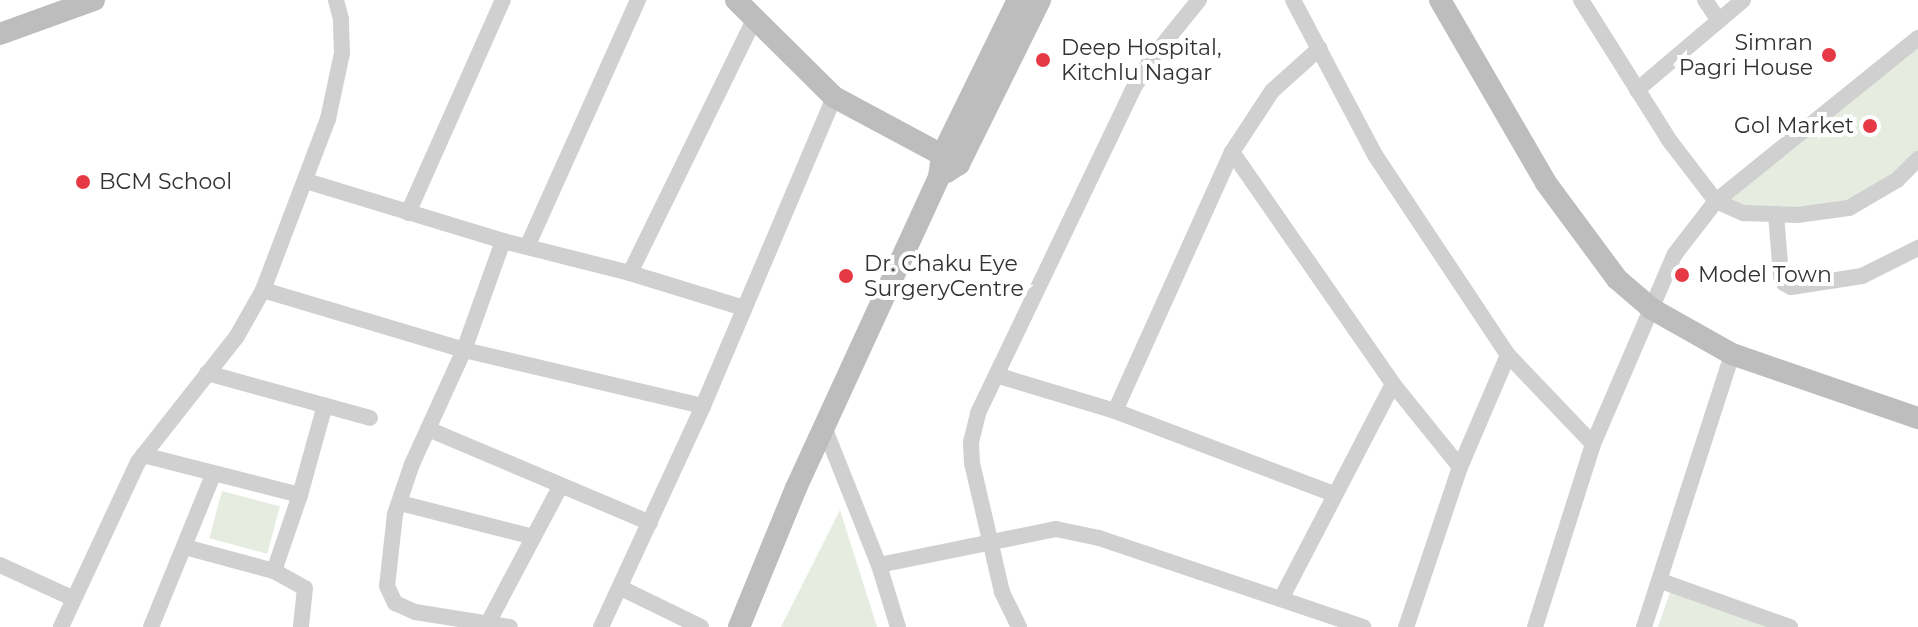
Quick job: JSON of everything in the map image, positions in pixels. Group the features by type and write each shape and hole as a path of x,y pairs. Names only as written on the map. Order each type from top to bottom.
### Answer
{"street":[{"path":"0,34 94,0"},
{"path":"61,627 120,496 143,455 237,336 263,290 306,181 338,79 342,31 336,0"},
{"path":"408,213 503,0"},
{"path":"527,247 638,0"},
{"path":"736,0 834,97 946,165"},
{"path":"739,627 824,427 946,165 1018,0"},
{"path":"946,165 1040,0"},
{"path":"1019,627 1002,592 989,540 971,442 978,413 1132,91 1152,58 1199,0"},
{"path":"1293,0 1375,155 1508,355 1593,444"},
{"path":"1440,0 1546,183 1617,279 1652,309 1732,354 1918,418"},
{"path":"1581,0 1637,90 1716,201 1743,213 1776,214 1849,208 1897,180 1918,159"},
{"path":"1705,0 1719,21"},
{"path":"1637,90 1743,0"},
{"path":"630,273 755,18"},
{"path":"1535,627 1593,444 1675,254 1716,201 1918,38"},
{"path":"1115,411 1232,152 1272,91 1320,48"},
{"path":"601,627 703,406 834,97"},
{"path":"1232,152 1393,384 1460,467"},
{"path":"306,181 503,241 630,273 744,308"},
{"path":"1776,214 1781,276 1791,287 1862,276 1918,248"},
{"path":"503,241 464,350 428,429 400,503 387,586 395,603 415,612 510,627"},
{"path":"263,290 464,350 703,406"},
{"path":"1644,627 1732,354"},
{"path":"1406,627 1460,467 1508,355"},
{"path":"207,373 370,418"},
{"path":"996,375 1115,411 1334,494"},
{"path":"1281,599 1393,384"},
{"path":"274,571 300,495 325,405"},
{"path":"824,427 879,565 898,627"},
{"path":"428,429 650,523"},
{"path":"143,455 300,495"},
{"path":"151,627 214,473"},
{"path":"488,623 560,487"},
{"path":"400,503 533,537"},
{"path":"879,565 1041,529 1085,534 1363,627"},
{"path":"185,547 274,571 305,588 301,627"},
{"path":"0,565 74,599"},
{"path":"1661,581 1790,627"},
{"path":"621,588 701,627"}],"shaded area":[{"path":"1918,42 1918,154 1895,178 1849,204 1743,210 1722,199"},
{"path":"222,491 280,507 267,554 209,538"},
{"path":"840,510 877,627 781,627"},
{"path":"1670,592 1778,627 1658,627"}],"place":[{"name":"Simran Pagri House","path":"1829,55"},
{"name":"Deep Hospital, Kitchlu Nagar","path":"1043,60"},
{"name":"Gol Market","path":"1870,126"},
{"name":"BCM School","path":"83,182"},
{"name":"Model Town","path":"1682,275"},
{"name":"Dr. Chaku Eye SurgeryCentre","path":"846,276"}]}
